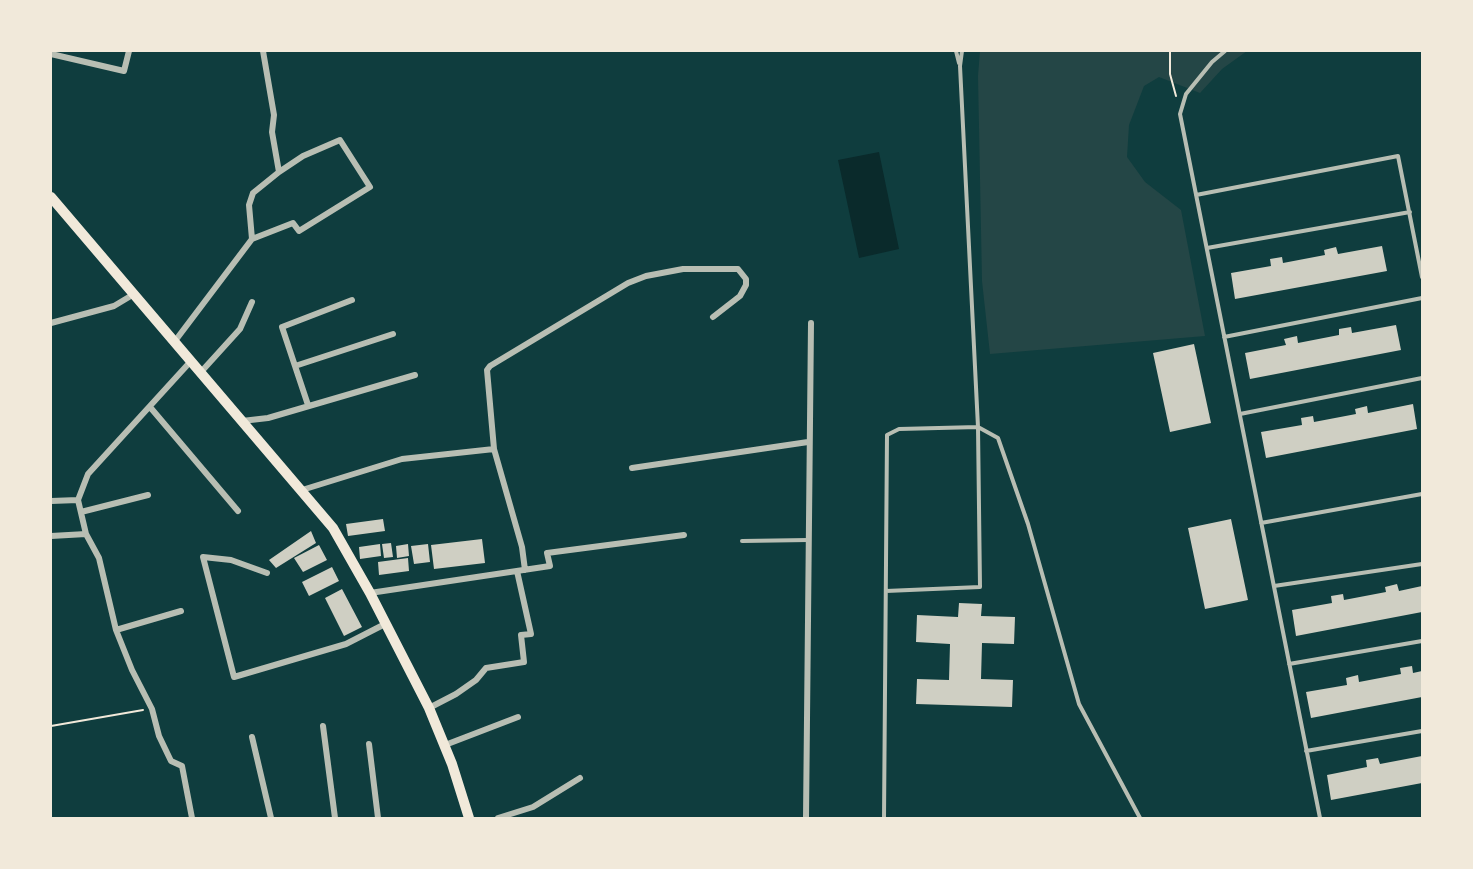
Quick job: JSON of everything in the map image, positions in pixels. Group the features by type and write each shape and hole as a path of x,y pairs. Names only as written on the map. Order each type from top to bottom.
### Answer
{"main road":[{"path":"51,197 333,528 370,593 429,708 445,745 469,818"}],"street":[{"path":"51,54 124,71 129,51"},
{"path":"263,51 274,115 272,132 279,172"},
{"path":"175,341 252,239 293,224 299,231 370,187 340,140 303,156 253,193 249,205 252,239"},
{"path":"525,570 522,547 494,449 487,370 494,362 543,336 628,283 646,276 683,269 732,267 738,269 746,279 746,285 740,296 713,317"},
{"path":"51,323 114,306 134,294"},
{"path":"308,405 282,327 352,300"},
{"path":"201,372 240,329 252,302"},
{"path":"806,818 808,442 812,322"},
{"path":"295,366 393,334"},
{"path":"192,360 88,474 78,500 86,534 99,558 117,630 132,670 152,709 159,736 171,761 182,766 192,818"},
{"path":"242,421 268,418 415,375"},
{"path":"150,407 238,511"},
{"path":"632,468 808,442"},
{"path":"302,490 402,459 494,449"},
{"path":"81,512 148,495"},
{"path":"51,501 78,500"},
{"path":"51,536 86,534"},
{"path":"370,593 550,566 547,553 684,535"},
{"path":"267,573 231,560 202,556 234,677 346,644 385,624"},
{"path":"429,708 476,680 486,668 524,662 521,635 531,634 517,571"},
{"path":"117,630 181,611"},
{"path":"445,745 518,717"},
{"path":"323,726 335,818"},
{"path":"252,737 271,818"},
{"path":"369,744 378,818"},
{"path":"498,818 533,807 580,778"}],"lane":[{"path":"956,51 960,66"},
{"path":"886,591 980,587 978,427 960,66 962,51"},
{"path":"1225,51 1212,62 1186,94 1180,114 1320,818"},
{"path":"1196,195 1398,156 1422,277"},
{"path":"1207,248 1410,212"},
{"path":"1224,337 1422,298"},
{"path":"1240,414 1422,378"},
{"path":"884,818 887,435 899,429 978,427 998,438 1028,524 1079,704 1140,818"},
{"path":"1261,523 1422,494"},
{"path":"742,542 808,540"},
{"path":"1274,586 1422,564"},
{"path":"1289,664 1422,641"},
{"path":"1306,751 1422,731"}],"path":[{"path":"1170,51 1170,74 1180,114"},
{"path":"51,726 152,709"}],"shaded area":[{"path":"980,51 1247,51 1222,69 1200,93 1159,77 1144,86 1129,125 1127,157 1145,182 1181,210 1205,336 990,354 982,281 978,76"},
{"path":"879,152 899,249 859,258 838,160"}],"building":[{"path":"1382,246 1387,271 1235,299 1231,273 1271,266 1270,259 1282,257 1283,263 1325,255 1324,250 1336,247 1338,254"},
{"path":"1396,325 1401,350 1250,379 1245,353 1286,345 1284,339 1297,336 1298,343 1339,335 1339,329 1351,327 1352,333"},
{"path":"1194,344 1211,423 1170,432 1153,353"},
{"path":"1413,404 1417,429 1266,458 1261,432 1302,425 1301,418 1313,416 1314,422 1356,414 1355,409 1367,406 1368,413"},
{"path":"383,519 385,531 348,536 346,524"},
{"path":"1231,519 1248,600 1205,609 1188,528"},
{"path":"311,531 316,543 276,568 269,560"},
{"path":"482,539 485,563 434,569 431,545"},
{"path":"391,543 393,557 384,558 382,544"},
{"path":"380,544 381,556 360,559 359,547"},
{"path":"408,544 409,556 397,558 396,546"},
{"path":"428,544 430,562 414,564 411,546"},
{"path":"319,545 327,560 303,572 294,558"},
{"path":"408,558 409,571 379,575 378,562"},
{"path":"332,567 339,581 309,596 302,582"},
{"path":"1397,584 1399,591 1422,586 1422,612 1296,636 1292,610 1332,603 1331,596 1343,594 1344,600 1386,592 1385,587"},
{"path":"342,589 362,627 344,636 325,598"},
{"path":"959,603 982,604 981,616 1015,617 1014,644 982,643 981,679 1013,680 1012,707 916,704 917,679 949,680 950,644 916,642 917,615 958,617"},
{"path":"1412,666 1413,673 1422,671 1422,697 1311,718 1306,692 1347,685 1346,678 1358,675 1359,682 1401,674 1400,668"},
{"path":"1422,756 1422,783 1331,800 1327,775 1367,767 1366,760 1378,758 1380,764"}]}
